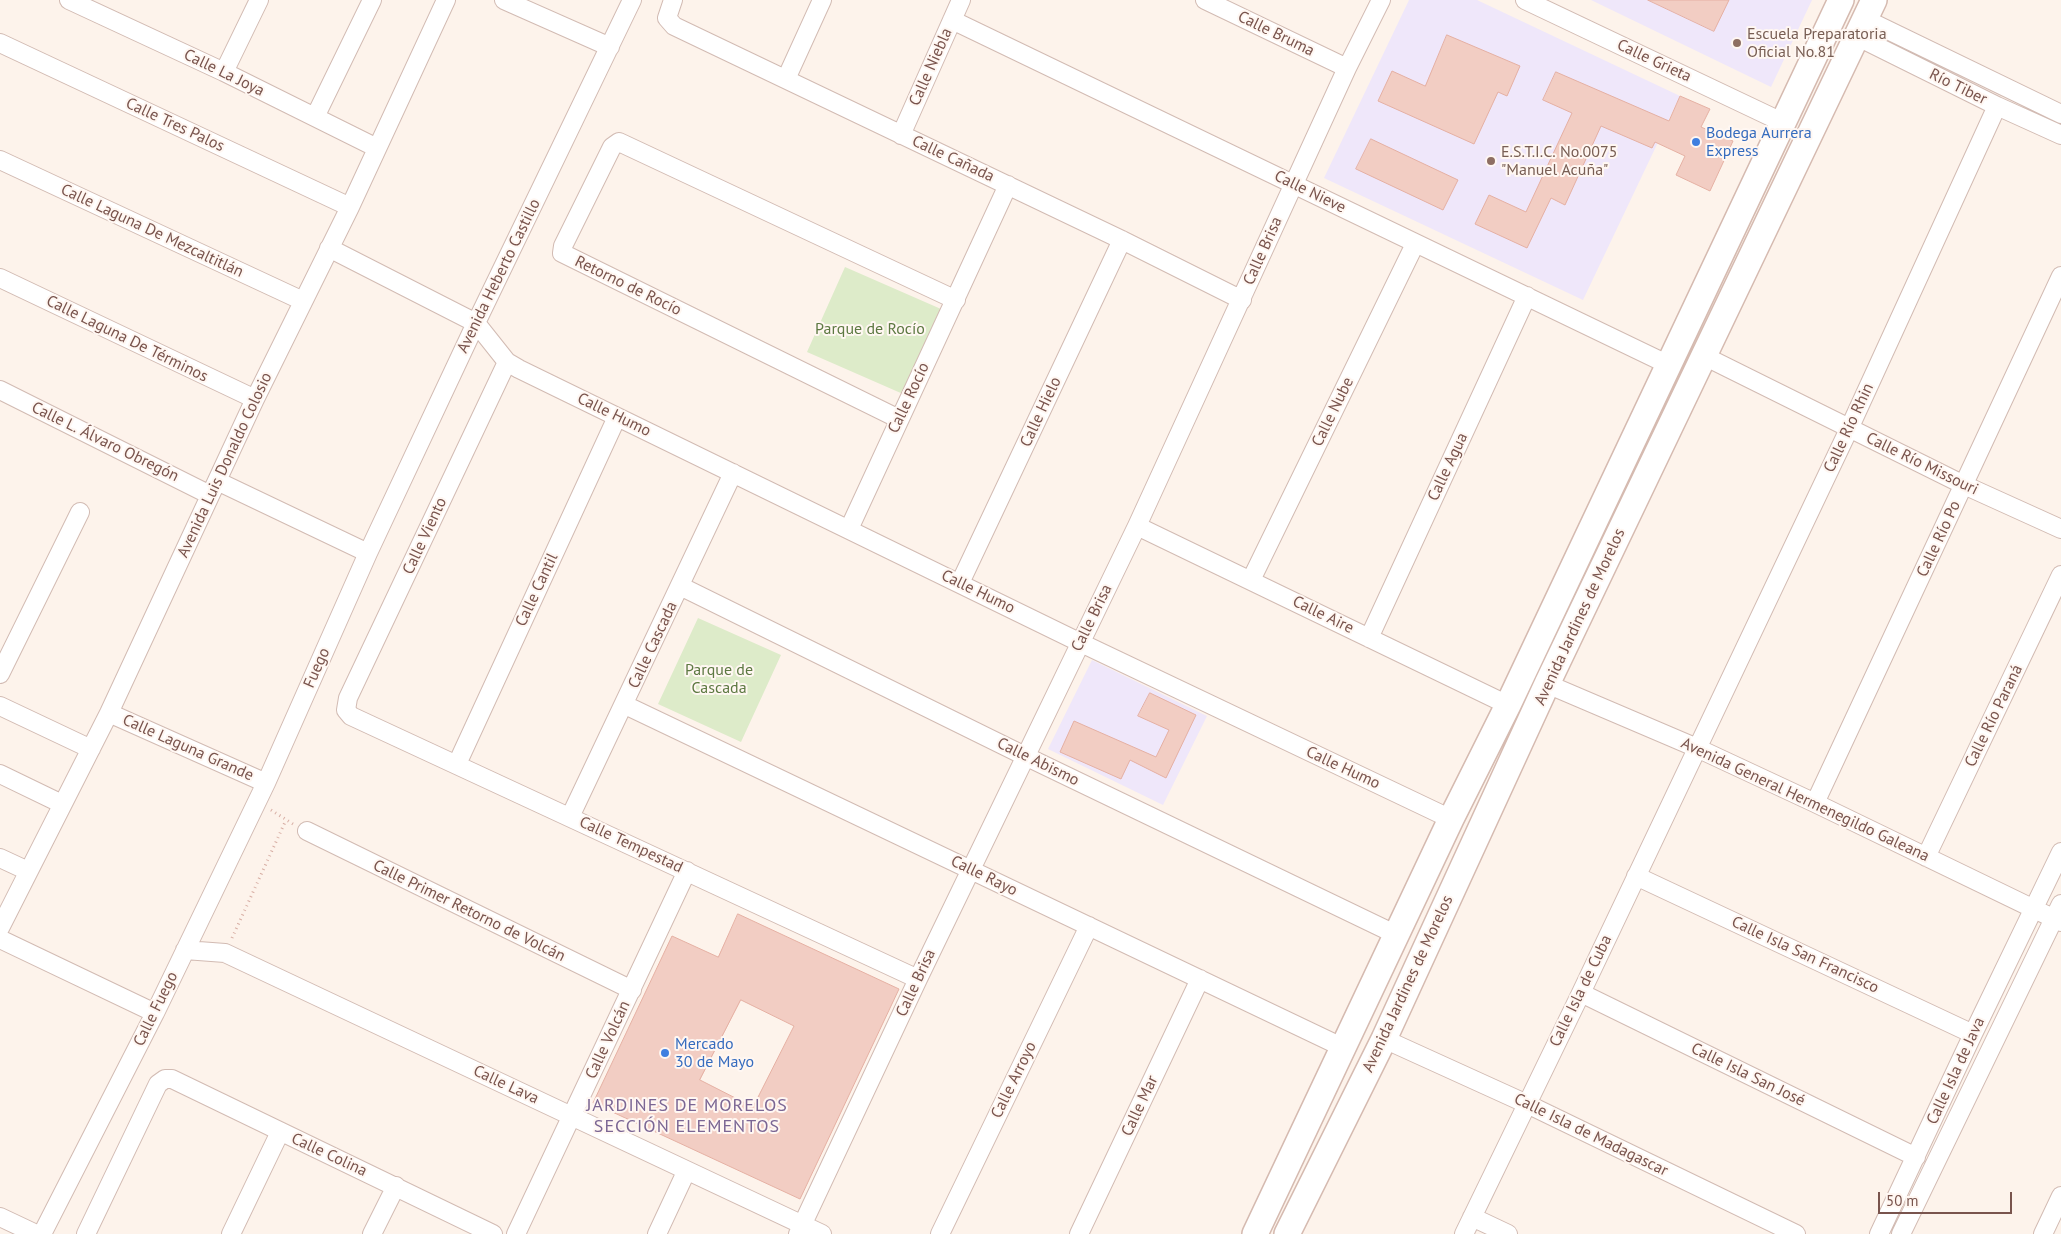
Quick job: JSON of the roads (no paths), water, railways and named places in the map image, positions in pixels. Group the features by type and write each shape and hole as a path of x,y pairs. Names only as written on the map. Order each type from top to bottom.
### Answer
{"main road":[{"name":"Avenida Jardines de Morelos","path":"1255,1234 1451,819 1508,705 1841,0"},
{"name":"Avenida Jardines de Morelos","path":"1287,1234 1384,1039 1547,684 1865,18"},
{"path":"1729,236 1757,247"},
{"path":"1478,764 1504,777"},
{"path":"1375,982 1403,996"}],"street":[{"name":"Calle La Joya","path":"69,0 224,72 377,148"},
{"path":"224,72 259,0"},
{"path":"315,117 372,0"},
{"name":"Avenida Luis Donaldo Colosio","path":"2,916 28,871 109,713 255,399 350,207 446,0"},
{"path":"504,0 610,46"},
{"name":"Avenida Heberto Castillo","path":"368,553 476,323 632,0"},
{"name":"Calle Cañada","path":"673,0 667,18 674,26 1008,185 1242,300"},
{"path":"786,78 822,0"},
{"name":"Calle Niebla","path":"901,134 961,0"},
{"name":"Calle Bruma","path":"1205,0 1347,68"},
{"name":"Calle Brisa","path":"800,1229 918,979 1137,526 1347,68 1381,0"},
{"name":"Calle Grieta","path":"1525,0 1784,123"},
{"name":"Río Tiber","path":"1865,18 1997,106 2056,133"},
{"name":"Río Tiber","path":"1865,18 2060,114"},
{"name":"Calle Nieve","path":"952,20 1415,244 1669,364"},
{"name":"Calle Tres Palos","path":"0,43 350,207"},
{"name":"Calle Río Rhin","path":"1697,748 1849,428 1997,106"},
{"path":"2056,133 2060,114"},
{"name":"Retorno de Rocío","path":"899,419 562,253 563,246 612,147 619,142 956,300"},
{"name":"Calle Laguna De Mezcaltitlán","path":"0,160 303,302"},
{"name":"Calle Rocío","path":"849,528 1008,185"},
{"name":"Calle Hielo","path":"960,583 1122,240"},
{"name":"Calle Nube","path":"1252,580 1415,244"},
{"path":"329,248 476,323 507,362"},
{"name":"Calle Río Po","path":"1815,803 2061,276"},
{"name":"Calle Laguna De Términos","path":"0,278 255,399"},
{"name":"Calle Agua","path":"1369,638 1527,296"},
{"name":"Calle Río Missouri","path":"1704,356 1964,485 2061,529"},
{"name":"Calle Humo","path":"507,362 849,528 1080,643 1451,819"},
{"name":"Calle Viento","path":"346,710 348,698 507,362"},
{"name":"Calle L. Álvaro Obregón","path":"0,390 214,488 368,553"},
{"name":"Calle Cantil","path":"457,764 617,417"},
{"name":"Calle Cascada","path":"570,816 625,705 733,473"},
{"path":"0,674 80,512"},
{"name":"Calle Aire","path":"1137,526 1508,705"},
{"name":"Fuego","path":"266,783 368,553"},
{"name":"Calle Río Paraná","path":"1926,857 2061,575"},
{"name":"Calle Abismo","path":"680,586 1025,756 1397,935"},
{"name":"Avenida General Hermenegildo Galeana","path":"1547,684 1697,748 2034,909 2059,915"},
{"name":"Calle Rayo","path":"625,705 1344,1048"},
{"path":"0,706 91,749"},
{"name":"Calle Tempestad","path":"346,710 351,716 918,979"},
{"name":"Calle Laguna Grande","path":"109,713 266,783"},
{"name":"Calle Isla de Cuba","path":"1464,1234 1697,748"},
{"path":"0,774 62,804"},
{"name":"Calle Fuego","path":"42,1234 154,1013 266,783"},
{"name":"Calle Primer Retorno de Volcán","path":"307,831 632,990"},
{"name":"Calle Isla de Java","path":"1879,1234 2061,852"},
{"path":"0,858 28,871"},
{"name":"Calle Volcán","path":"516,1234 687,872"},
{"name":"Calle Isla San Francisco","path":"1636,876 1973,1034"},
{"name":"Calle Isla de Java","path":"1901,1234 2059,915"},
{"name":"Calle Arroyo","path":"940,1234 1088,926"},
{"path":"0,939 154,1013"},
{"name":"Calle Lava","path":"185,950 225,953 572,1116 800,1229 822,1234"},
{"name":"Calle Mar","path":"1079,1234 1200,979"},
{"name":"Calle Isla San José","path":"1581,993 1916,1157"},
{"name":"Calle Isla de Madagascar","path":"1384,1039 1527,1104 1796,1234"},
{"name":"Calle Colina","path":"86,1234 158,1084 165,1079 172,1079 493,1234"},
{"path":"231,1234 280,1132"},
{"path":"657,1234 686,1172"},
{"path":"372,1234 396,1186"},
{"path":"2043,1234 2061,1196"},
{"path":"1892,1208 1910,1216"},
{"path":"0,1217 36,1234"},
{"path":"1472,1217 1508,1234"}],"place":[{"name":"Escuela Preparatoria Oficial No.81","path":"1737,43"},
{"name":"Bodega Aurrera Express","path":"1696,142"},
{"name":"E.S.T.I.C. No.0075 \"Manuel Acuña\"","path":"1491,161"},
{"name":"Mercado 30 de Mayo","path":"665,1053"}],"district":[{"name":"JARDINES DE MORELOS SECCIÓN ELEMENTOS","path":"687,1116"}],"park label":[{"name":"Parque de Rocío","path":"870,329"},
{"name":"Parque de Cascada","path":"719,679"}]}
